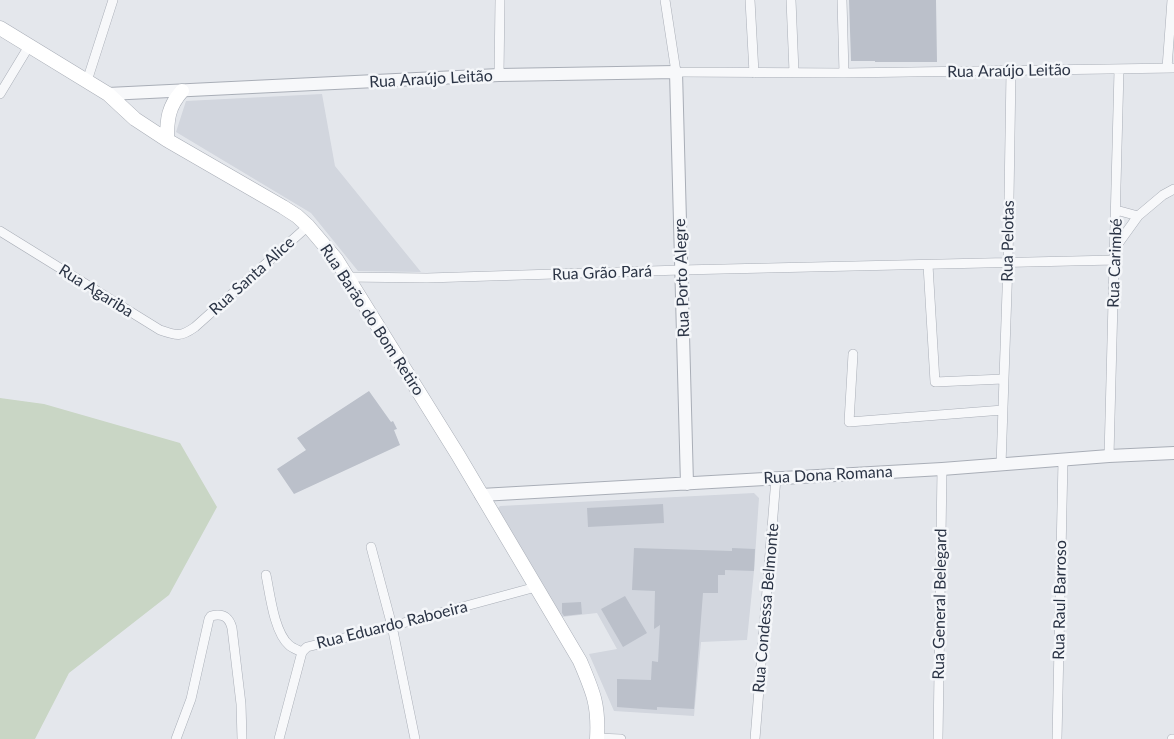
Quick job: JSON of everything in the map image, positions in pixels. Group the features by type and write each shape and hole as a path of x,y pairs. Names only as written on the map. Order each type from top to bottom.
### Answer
{"main road":[{"name":"Rua Barão do Bom Retiro","path":"0,28 108,94 135,119 167,140 283,207 309,226 336,259 458,455 576,655 594,693 598,714 597,738"},
{"path":"167,140 170,109 182,91"}],"street":[{"path":"87,81 113,0"},
{"path":"499,75 500,0"},
{"path":"665,0 676,72"},
{"path":"750,0 754,72"},
{"path":"791,0 794,72"},
{"path":"842,0 844,73"},
{"path":"1170,69 1172,0"},
{"path":"0,94 30,46"},
{"name":"Rua Araújo Leitão","path":"108,94 499,75 1170,69"},
{"name":"Rua Carimbé","path":"1109,456 1119,70"},
{"name":"Rua Pelotas","path":"1001,465 1008,262 1011,71"},
{"name":"Rua Porto Alegre","path":"676,72 687,484"},
{"path":"1115,248 1138,216 1163,195 1174,190"},
{"path":"1116,210 1138,216"},
{"name":"Rua Santa Alice","path":"195,327 309,226"},
{"name":"Rua Agariba","path":"0,231 160,330 174,335 184,335 195,327"},
{"name":"Rua Grão Pará","path":"347,277 427,278 1115,260"},
{"path":"928,265 935,382 1003,380"},
{"path":"853,354 849,422 1003,410"},
{"name":"Rua Dona Romana","path":"481,495 942,469 1174,453"},
{"name":"Rua Raul Barroso","path":"1057,739 1064,460"},
{"name":"Rua General Belegard","path":"938,739 942,469"},
{"name":"Rua Condessa Belmonte","path":"755,739 776,477"},
{"path":"371,547 393,626 416,739"},
{"name":"Rua Eduardo Raboeira","path":"266,575 278,629 290,646 302,652 307,646 393,626 536,587"},
{"path":"176,739 191,699 210,619 216,615 230,620 232,628 241,704 242,739"},
{"path":"279,739 302,652"},
{"path":"597,738 621,739"}],"shaded area":[{"path":"322,94 335,166 421,272 358,271 311,213 176,132 186,101"},
{"path":"754,493 759,498 747,640 701,642 694,716 614,711 589,654 617,649 597,613 562,617 496,510 500,506"}],"green space":[{"path":"0,398 44,404 180,443 217,507 169,595 69,673 35,739 0,739"}],"building":[{"path":"849,0 936,0 937,62 851,61"},
{"path":"369,391 391,422 393,421 400,445 294,494 277,469 306,450 297,438"},
{"path":"663,504 664,523 588,527 587,508"},
{"path":"634,548 732,551 732,548 755,549 754,571 725,570 725,575 718,575 718,593 703,593 694,709 657,707 657,710 617,707 617,679 651,680 652,661 658,662 660,625 654,629 655,591 632,590"},
{"path":"625,596 647,633 623,647 601,609"},
{"path":"581,602 582,614 564,616 562,603"}]}
